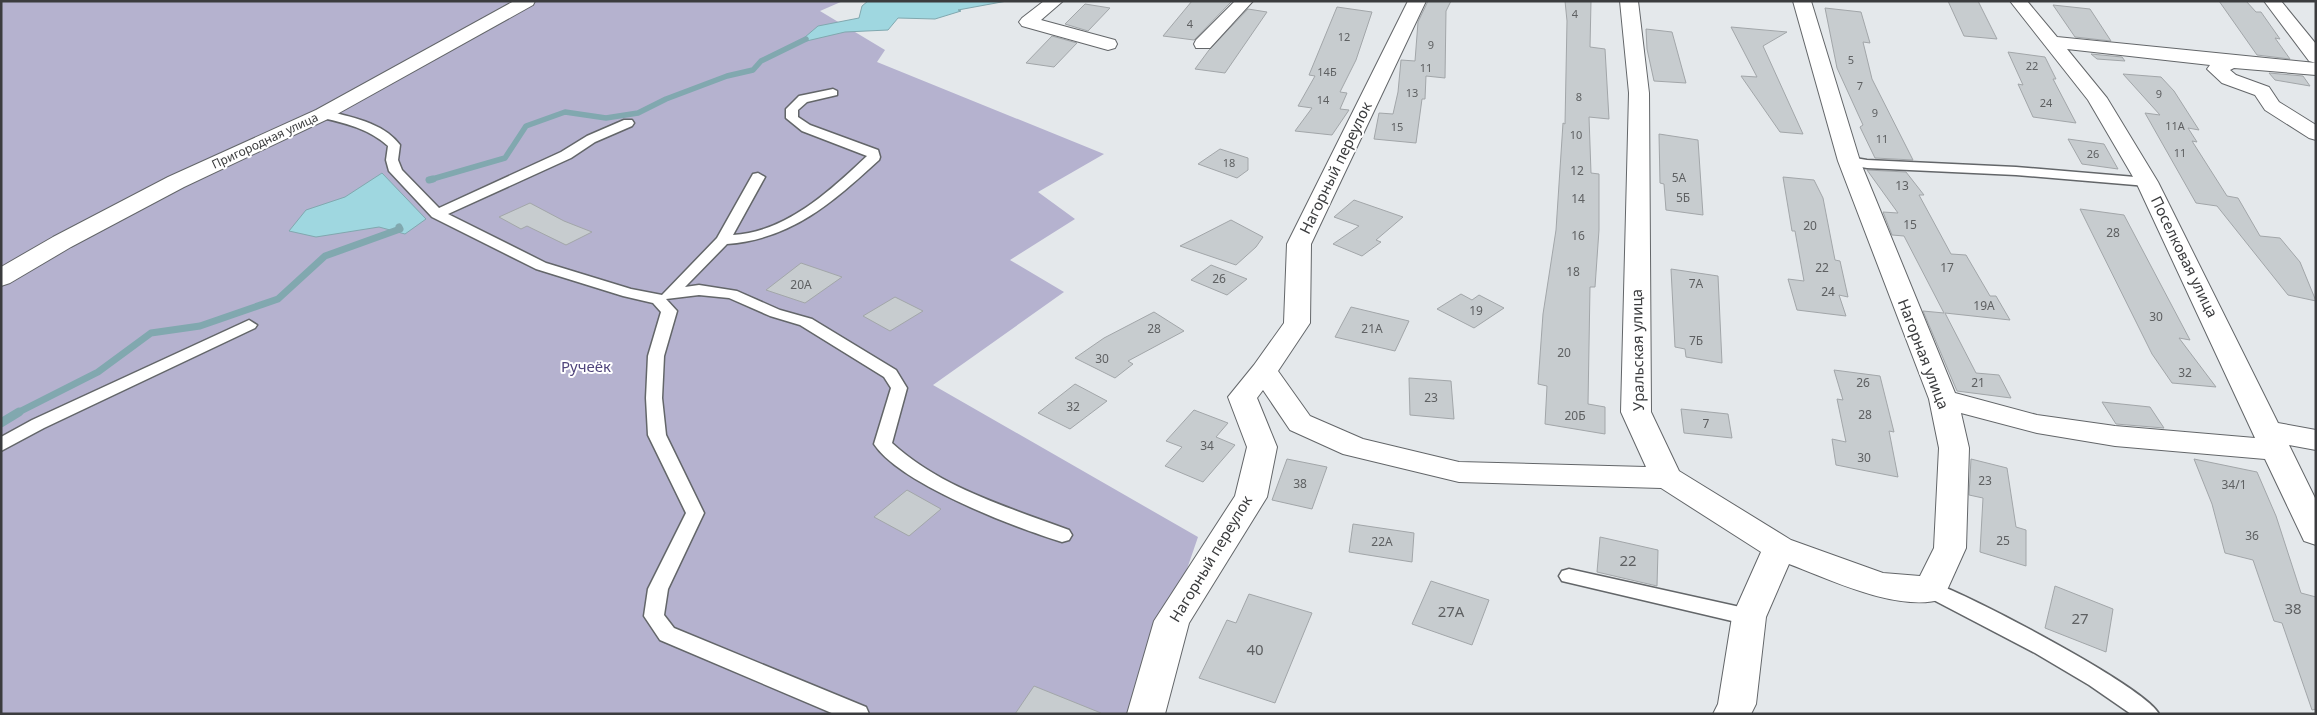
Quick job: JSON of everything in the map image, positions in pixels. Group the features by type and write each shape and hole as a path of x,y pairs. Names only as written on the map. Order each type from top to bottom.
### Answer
{"street":[{"name":"Пригородная улица","path":"1,278 62,242 176,182 323,114 527,1"},
{"path":"1055,1 1028,22 1108,44"},
{"path":"1203,44 1245,1"},
{"name":"Нагорный переулок","path":"1146,714 1172,621 1251,497 1262,447 1242,397 1264,371 1297,323 1299,244 1417,1"},
{"name":"Уральская улица","path":"1629,1 1639,93 1636,412 1667,478"},
{"name":"Нагорная улица","path":"1802,1 1849,161 1943,400 1954,448 1950,548 1931,590"},
{"name":"Поселковая улица","path":"2018,1 2097,98 2147,182 2273,440 2316,533"},
{"path":"2272,1 2316,57"},
{"path":"2051,42 2171,54 2228,63 2316,69"},
{"path":"2228,63 2217,68 2229,79 2262,92 2272,106 2316,134"},
{"path":"1264,371 1300,423 1354,447 1460,472 1667,478 1779,548 1882,585 1931,590"},
{"path":"1943,400 2037,424 2115,436 2316,440"},
{"path":"1732,714 1737,704 1749,617 1779,548"}],"lane":[{"path":"723,240 751,238 783,226 835,192 874,158 873,153 806,128 792,118 792,109 804,99 833,93"},
{"path":"323,114 373,127 394,145 392,160 396,171 437,214 541,266 628,293 665,296 699,290 732,294 775,313 806,322 882,368 890,374 900,388 883,444 895,458 942,486 1062,534"},
{"path":"437,214 566,155 591,140 628,123"},
{"path":"1849,161 1867,164 2016,171 2147,182"},
{"path":"665,296 723,240 758,177"},
{"path":"665,296 669,311 656,356 654,398 657,435 695,513 658,589 654,616 667,634 858,714"},
{"path":"1,445 38,424 249,325"},
{"path":"1569,576 1749,617"},
{"path":"1931,590 2024,635 2148,714"}],"green space":[{"path":"1,1 520,1 298,123 1,276"},
{"name":"Ручеёк","path":"532,1 843,1 820,11 885,50 877,62 1104,154 1038,192 1075,219 1010,260 1064,292 933,385 1198,537 1137,714 1,714 1,283"}],"water":[{"path":"868,1 1007,1 958,10 961,11 935,19 898,18 888,30 845,32 798,43 818,26 859,18 862,6"},
{"path":"382,173 426,219 405,234 379,227 316,237 289,231 306,210 345,197"}],"building":[{"path":"1192,1 1232,1 1194,40 1163,36"},
{"path":"1428,1 1451,1 1446,11 1445,78 1426,76 1425,99 1422,99 1416,143 1374,139 1379,113 1393,114 1398,92 1401,60 1415,61 1418,22"},
{"path":"1565,1 1591,1 1590,47 1605,49 1609,119 1589,117 1591,173 1599,174 1599,230 1595,287 1590,287 1588,404 1605,407 1605,434 1545,424 1547,386 1538,384 1543,314 1556,230 1563,123 1565,124 1567,21"},
{"path":"1948,1 1978,1 1997,39 1964,36"},
{"path":"2219,1 2246,1 2256,12 2261,12 2280,39 2275,38 2290,59 2257,55"},
{"path":"1085,4 1110,8 1088,31 1065,24"},
{"path":"2053,5 2090,9 2111,41 2075,37"},
{"path":"1337,7 1372,12 1356,60 1340,92 1347,93 1340,109 1349,110 1332,135 1295,131 1312,108 1298,106 1315,76 1309,75"},
{"path":"1825,8 1861,12 1870,43 1863,42 1872,79 1913,160 1875,158 1860,127 1863,125 1837,68"},
{"path":"1248,9 1267,12 1225,73 1195,69 1209,50"},
{"path":"1731,27 1787,32 1763,46 1803,134 1780,132 1741,76 1757,77"},
{"path":"1646,29 1672,32 1686,83 1654,81 1647,49"},
{"path":"1052,36 1077,43 1054,67 1026,63"},
{"path":"2008,52 2045,57 2056,79 2053,79 2076,123 2033,117 2018,84 2023,85"},
{"path":"2091,54 2122,57 2125,61 2097,59"},
{"path":"2269,73 2303,76 2310,86 2275,80"},
{"path":"2123,74 2161,77 2174,91 2199,130 2188,128 2197,142 2192,141 2227,196 2238,198 2260,236 2280,238 2300,262 2316,301 2288,295 2217,206 2196,203 2145,113 2160,115"},
{"path":"1659,134 1698,140 1703,215 1666,210 1664,184 1660,183"},
{"path":"2068,139 2104,144 2118,169 2082,164"},
{"path":"1220,149 1248,158 1248,170 1237,178 1198,164"},
{"path":"1867,170 1906,172 1924,195 1919,195 1951,254 1966,255 1990,296 1996,296 2010,320 1945,313 1976,373 1999,375 2011,398 1957,391 1923,311 1944,313 1904,236 1892,235 1883,212 1898,213"},
{"path":"1783,177 1814,180 1823,198 1835,260 1840,261 1848,297 1839,295 1846,316 1797,310 1788,279 1804,281 1795,231 1792,231"},
{"path":"1354,200 1403,217 1376,240 1381,242 1362,256 1333,244 1359,226 1334,217"},
{"path":"530,203 564,221 592,232 566,245 527,226 521,229 499,217"},
{"path":"2080,209 2124,215 2190,340 2179,338 2216,387 2172,383 2152,354"},
{"path":"1231,220 1263,237 1256,247 1236,265 1180,246"},
{"path":"801,263 842,277 805,303 766,290"},
{"path":"1211,265 1247,279 1227,295 1191,280"},
{"path":"1671,269 1718,276 1722,363 1686,357 1685,349 1675,347"},
{"path":"1461,294 1472,300 1479,295 1504,308 1474,328 1437,309"},
{"path":"895,297 923,311 890,331 863,316"},
{"path":"1351,307 1409,321 1395,351 1335,337"},
{"path":"1154,312 1184,331 1128,361 1133,364 1115,378 1075,358 1104,338"},
{"path":"1834,370 1880,376 1894,432 1889,431 1898,477 1836,465 1832,439 1846,442 1837,399 1843,400"},
{"path":"1409,378 1451,381 1454,419 1410,415"},
{"path":"1075,384 1107,401 1070,429 1038,413"},
{"path":"2102,402 2150,407 2164,428 2116,424"},
{"path":"1681,409 1728,414 1732,438 1684,433"},
{"path":"1194,410 1228,423 1216,437 1235,445 1203,482 1165,466 1182,447 1166,441"},
{"path":"1287,459 1327,467 1312,509 1272,500"},
{"path":"1971,459 2007,468 2016,527 2026,530 2026,566 1980,552 1983,498 1969,495"},
{"path":"2194,459 2257,472 2276,516 2301,593 2316,597 2316,709 2312,710 2282,623 2274,621 2253,560 2225,553 2212,504"},
{"path":"907,490 941,509 909,536 874,517"},
{"path":"1353,524 1414,533 1412,562 1349,552"},
{"path":"1600,537 1658,550 1657,586 1597,572"},
{"path":"1431,581 1489,600 1472,645 1412,624"},
{"path":"2055,586 2113,609 2106,652 2045,628"},
{"path":"1249,594 1312,613 1275,703 1199,678 1227,620 1236,623"},
{"path":"1034,686 1101,713 1101,714 1015,714"}],"waterway":[{"path":"433,179 429,180 505,158 526,126 565,112 606,118 638,113 666,99 727,76 753,70 761,61 806,39"},
{"path":"17,413 98,372 151,333 200,326 278,299 325,256 400,229 399,227"},
{"path":"1,423 19,412"}]}
